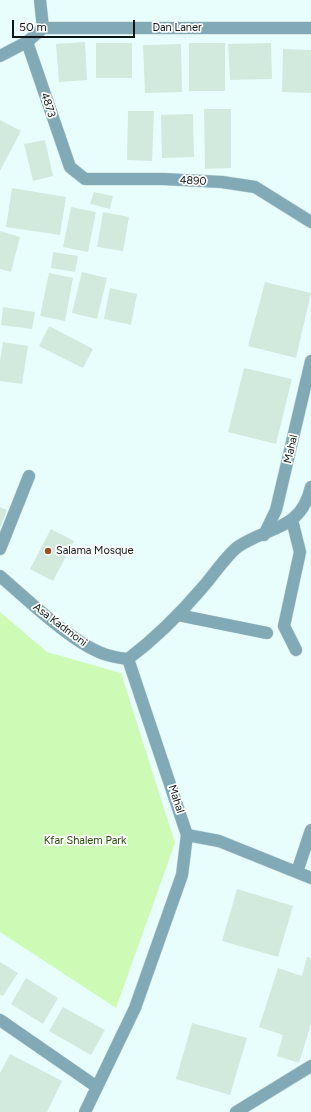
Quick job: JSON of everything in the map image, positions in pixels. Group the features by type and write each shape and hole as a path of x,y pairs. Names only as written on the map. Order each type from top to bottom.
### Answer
{"street":[{"path":"0,56 28,42 43,28 40,0"},
{"name":"Dan Laner","path":"43,28 311,28"},
{"name":"4873","path":"28,42 70,167"},
{"name":"4890","path":"70,167 85,179 163,179 222,182 255,187 311,222"},
{"name":"Mahal","path":"264,535 278,502 311,361"},
{"path":"0,549 29,476"},
{"path":"128,659 152,641 178,616 238,546 264,535 292,520 301,509 311,487"},
{"path":"292,520 300,552 284,626 296,650"},
{"name":"Asa Kadmoni","path":"0,576 36,607 83,643 104,654 128,659"},
{"path":"178,616 267,633"},
{"name":"Mahal","path":"85,1112 136,1008 182,875 187,835 128,659"},
{"path":"297,872 311,830"},
{"path":"187,835 219,841 311,878"},
{"path":"0,1020 97,1087"},
{"path":"236,1112 311,1066"}],"green space":[{"name":"Kfar Shalem Park","path":"0,612 47,652 121,673 175,843 116,1008 0,932"}],"building":[{"path":"85,42 87,80 59,82 56,44"},
{"path":"96,43 132,43 132,78 96,78"},
{"path":"189,43 225,43 225,91 189,91"},
{"path":"271,43 272,79 230,80 228,44"},
{"path":"181,44 182,92 145,93 143,45"},
{"path":"283,49 311,50 311,93 282,92"},
{"path":"204,109 231,109 231,168 205,169"},
{"path":"128,111 154,111 152,161 127,160"},
{"path":"193,114 194,157 162,158 161,115"},
{"path":"0,120 21,131 0,171"},
{"path":"45,140 53,176 33,181 24,144"},
{"path":"12,188 66,197 60,235 6,227"},
{"path":"94,192 113,196 110,209 90,204"},
{"path":"71,207 96,212 88,252 63,247"},
{"path":"103,212 129,217 123,251 97,247"},
{"path":"0,231 20,237 11,272 0,269"},
{"path":"53,252 78,256 75,272 51,268"},
{"path":"82,272 107,278 97,319 72,313"},
{"path":"49,273 73,278 65,321 40,316"},
{"path":"265,282 311,293 296,358 248,346"},
{"path":"110,288 137,294 131,325 104,319"},
{"path":"3,307 35,312 32,329 1,325"},
{"path":"49,326 93,349 83,368 39,346"},
{"path":"3,342 28,346 22,384 0,381 0,361"},
{"path":"244,368 292,379 276,444 228,432"},
{"path":"0,507 7,510 0,528"},
{"path":"51,529 74,541 53,581 30,569"},
{"path":"237,889 293,906 278,957 222,941"},
{"path":"307,957 311,958 311,1024 299,1063 277,1056 283,1035 259,1027 278,968 302,976"},
{"path":"0,962 18,973 3,996 0,995"},
{"path":"26,978 58,998 43,1024 11,1004"},
{"path":"63,1007 105,1030 91,1055 49,1031"},
{"path":"192,1023 247,1038 230,1095 176,1079"},
{"path":"10,1054 62,1081 47,1112 0,1112 0,1073"}],"place":[{"name":"Salama Mosque","path":"48,551"}]}
